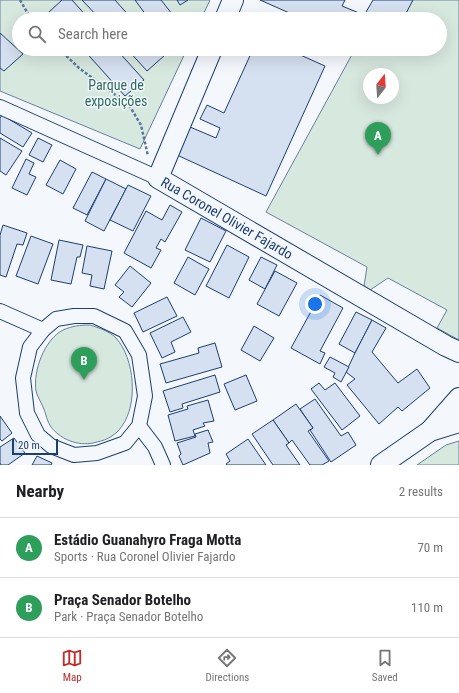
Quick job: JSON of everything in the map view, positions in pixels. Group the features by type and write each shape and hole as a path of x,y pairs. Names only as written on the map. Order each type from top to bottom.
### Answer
{"street":[{"path":"228,12 233,0"},
{"path":"158,178 209,56"},
{"name":"Rua Coronel Olivier Fajardo","path":"0,107 158,178 452,349 459,364"},
{"path":"0,311 43,330"},
{"path":"74,316 94,316 125,331 139,356 145,396 139,426 125,443 97,453 74,455 51,446 38,435 27,413 23,378 30,347 43,330 56,319 74,316"},
{"path":"381,465 430,431 459,398"},
{"path":"430,431 459,422"},
{"path":"139,426 155,446 163,465"}],"path":[{"path":"20,0 27,12"},
{"path":"67,56 80,68 129,105 141,125 148,155 158,178"}],"green space":[{"name":"Parque de exposições","path":"0,0 210,0 204,12 12,12 12,56 184,56 140,149 0,91"},
{"path":"381,0 459,0 459,340 437,328 447,310 388,278 370,290 364,286 367,267 266,212 351,56 447,56 447,12 375,12"},
{"path":"90,325 110,333 116,338 122,347 130,369 132,394 127,417 117,432 104,440 85,444 72,442 66,439 55,432 48,423 36,391 36,374 45,348 56,335 63,330 76,326"},
{"path":"459,441 459,465 417,465 446,445"}],"building":[{"path":"62,0 72,0 83,12 49,12"},
{"path":"82,0 115,0 126,12 93,12"},
{"path":"135,0 161,0 170,12 144,12"},
{"path":"177,0 188,0 180,5"},
{"path":"260,0 345,0 342,6 357,12 287,12"},
{"path":"373,0 413,0 407,12 366,12"},
{"path":"0,33 12,44 12,56 21,56 4,71 0,68"},
{"path":"89,56 122,56 144,80 125,96"},
{"path":"133,56 164,56 147,71"},
{"path":"250,56 303,56 325,66 266,196 177,155 190,127 216,138 220,128 200,119 207,105 224,113"},
{"path":"2,115 32,133 23,147 0,133 0,118"},
{"path":"0,138 22,151 6,175 0,171"},
{"path":"38,138 52,145 43,162 29,155"},
{"path":"26,159 34,163 29,174 36,177 27,195 12,188"},
{"path":"60,160 76,169 63,194 46,185"},
{"path":"92,172 106,179 87,215 73,208"},
{"path":"106,179 126,189 104,231 85,221"},
{"path":"128,185 151,196 133,231 110,220"},
{"path":"170,205 182,212 165,242 161,239 156,248 161,250 151,268 124,253 146,211 162,220"},
{"path":"201,218 226,231 210,262 185,250"},
{"path":"3,225 27,233 23,245 17,244 6,277 0,275 0,235"},
{"path":"31,236 53,244 38,284 16,276"},
{"path":"59,240 83,245 80,257 77,257 71,284 51,280"},
{"path":"227,245 249,257 229,298 206,286"},
{"path":"87,246 112,251 104,289 90,286 92,275 82,273"},
{"path":"188,257 209,269 195,295 174,283"},
{"path":"261,257 277,265 265,289 249,280"},
{"path":"130,266 151,283 132,307 119,297 124,292 115,285"},
{"path":"275,271 297,283 279,316 257,304"},
{"path":"320,295 343,308 320,351 325,353 320,364 291,348"},
{"path":"167,297 177,316 143,332 134,313"},
{"path":"356,312 372,320 355,353 339,344"},
{"path":"183,317 191,332 171,342 175,352 162,358 150,333"},
{"path":"372,320 386,328 372,352 398,383 417,369 430,388 402,411 398,407 379,424 347,385 355,379 346,372"},
{"path":"254,326 274,338 260,361 241,350"},
{"path":"215,343 222,367 166,383 160,364 199,353 198,348"},
{"path":"330,357 349,367 341,382 333,377 335,373 324,367"},
{"path":"215,375 220,392 182,404 183,408 170,412 163,391"},
{"path":"246,375 257,401 235,410 224,384"},
{"path":"319,383 325,390 335,383 360,416 342,430 311,389"},
{"path":"315,399 341,436 348,432 356,445 331,462 310,430 313,428 300,409"},
{"path":"208,400 214,421 203,423 205,426 193,430 195,436 175,441 168,415 188,409 187,406"},
{"path":"296,404 313,428 308,431 329,461 322,465 310,465 292,440 289,443 273,420"},
{"path":"0,416 12,433 2,441 0,439"},
{"path":"273,420 289,443 286,445 300,465 273,465 252,434"},
{"path":"208,430 213,442 208,443 210,453 183,465 179,456 181,454 177,443 196,437 195,434"},
{"path":"14,438 25,453 8,465 1,465 0,447"},
{"path":"248,439 266,465 227,465 226,464 230,461 226,454"},
{"path":"37,456 52,463 51,465 32,465"}],"place":[{"name":"Estádio Guanahyro Fraga Motta","path":"378,155"},
{"name":"Praça Senador Botelho","path":"84,380"}]}
